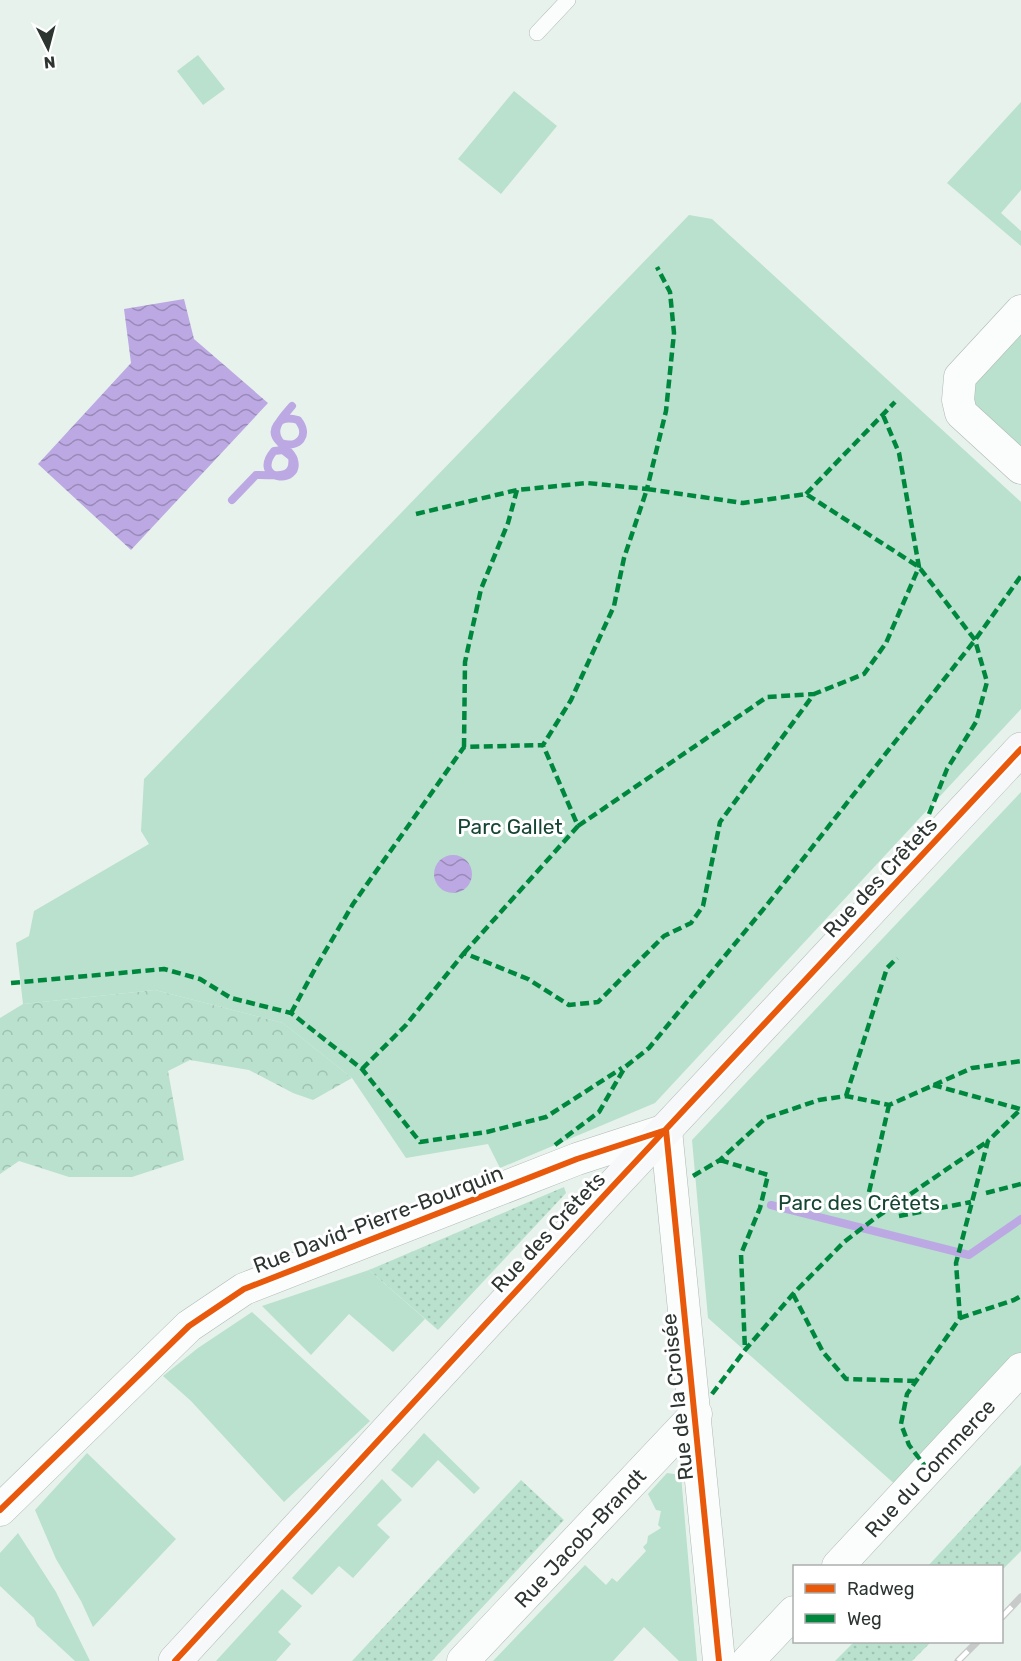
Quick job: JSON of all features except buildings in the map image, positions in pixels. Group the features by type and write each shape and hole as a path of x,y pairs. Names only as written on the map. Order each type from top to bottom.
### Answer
{"street":[{"path":"1021,311 960,377 958,388 961,413 1021,468"},
{"name":"Rue des Crêtets","path":"176,1661 1021,749"},
{"name":"Rue de la Croisée","path":"666,1130 719,1661"},
{"name":"Rue David-Pierre-Bourquin","path":"4,1494 189,1326 243,1289 577,1159 666,1130"},
{"name":"Rue du Commerce","path":"839,1565 1021,1369"},
{"name":"Rue Jacob-Brandt","path":"464,1661 696,1414"},
{"path":"748,1661 793,1614"}],"lane":[{"path":"537,33 568,0"}],"green space":[{"path":"198,55 225,89 203,105 177,71"},
{"path":"514,91 557,126 501,194 458,159"},
{"path":"1021,102 1021,190 1001,213 1021,231 1021,246 947,183"},
{"name":"Parc Gallet","path":"689,215 712,219 1021,502 1021,709 655,1103 500,1168 488,1144 406,1158 352,1078 283,1023 155,990 23,1004 16,943 29,936 34,911 149,844 141,831 144,779"},
{"path":"1021,330 1021,449 972,402 968,386"},
{"name":"Parc des Crêtets","path":"1021,792 1021,1352 898,1487 708,1318 692,1140"},
{"path":"155,990 283,1023 352,1078 313,1100 293,1093 249,1070 190,1060 168,1071 184,1160 132,1177 69,1177 19,1161 0,1174 0,1018 23,1004"},
{"path":"564,1187 566,1193 438,1330 369,1270"},
{"path":"369,1270 425,1319 393,1352 349,1314 311,1355 262,1306"},
{"path":"252,1312 370,1421 284,1502 191,1401 163,1376 198,1348"},
{"path":"424,1433 480,1488 474,1494 438,1460 412,1488 391,1470"},
{"path":"87,1453 176,1539 93,1627 81,1601 56,1559 35,1510"},
{"path":"1021,1465 1021,1551 1003,1569 1003,1565 929,1565"},
{"path":"667,1473 681,1475 697,1661 679,1661 644,1627 613,1661 493,1661 585,1565 606,1585 612,1578 617,1582 646,1551 643,1547 647,1543 648,1536 661,1528 658,1525 661,1511 656,1510 648,1494"},
{"path":"382,1479 402,1500 377,1525 390,1537 353,1578 339,1566 312,1595 292,1578"},
{"path":"521,1480 564,1520 432,1661 352,1661"},
{"path":"18,1533 56,1592 90,1661 75,1661 37,1626 34,1618 0,1586 0,1553"},
{"path":"282,1589 302,1606 278,1632 291,1644 276,1661 216,1661"},
{"path":"853,1643 930,1643 912,1661 835,1661"}],"water":[{"path":"184,299 194,339 268,403 131,550 38,464 131,363 124,309"},
{"path":"453,855 467,860 472,874 467,888 453,893 439,888 434,874 439,860"}],"waterway":[{"path":"232,500 256,475 275,475 282,475 290,470 292,457 283,450 274,451 268,461 268,468 272,473 278,476 284,476 290,474 294,468 292,455 277,439 275,435 275,430 279,422 281,421 284,419 298,420 303,431 301,439 293,444 281,443 276,433 277,428 278,424 281,419 284,415 292,406"},
{"path":"771,1205 969,1255 1021,1219"}],"railway":[{"path":"1003,1616 1021,1597"},
{"path":"958,1661 976,1643"}],"marked path":[{"path":"416,514 517,490 587,483 647,489 666,411 674,333 670,292 657,267"},
{"path":"806,494 895,402"},
{"path":"362,1069 406,1025 464,953 528,979 569,1005 598,1002 664,936 691,923 703,906 720,822 814,694 864,674 886,643 919,567 899,453 883,415"},
{"path":"291,1013 353,904 464,747 543,745 571,700 614,606 624,558 647,489 743,503 806,494 919,567 975,640 987,682 976,722 947,769 929,814"},
{"path":"464,747 465,662 481,589 508,523 517,490"},
{"path":"555,1145 599,1112 625,1067 649,1048 766,906 975,640 1021,576"},
{"path":"578,826 767,697 814,694"},
{"path":"464,953 578,826 543,745"},
{"path":"846,1096 887,968 897,958"},
{"path":"11,983 164,969 200,979 231,998 291,1013 362,1069 420,1142 487,1132 546,1117 622,1068"},
{"path":"693,1176 720,1160 766,1118 819,1100 846,1096 889,1105 972,1068 1021,1061"},
{"path":"933,1085 1020,1109"},
{"path":"869,1192 889,1105"},
{"path":"928,1470 909,1445 901,1424 907,1394 960,1318 956,1263 988,1141 1021,1109"},
{"path":"712,1394 745,1350 793,1294 844,1242 988,1141"},
{"path":"720,1160 768,1175 760,1208 741,1254 745,1350"},
{"path":"986,1193 1021,1184"},
{"path":"899,1216 971,1202"},
{"path":"793,1294 823,1352 846,1379 917,1381"},
{"path":"960,1318 1021,1296"}],"cycle path":[{"path":"175,1661 612,1187 1021,749"},
{"path":"0,1510 189,1326 244,1289 577,1159 666,1130 719,1661"}]}
